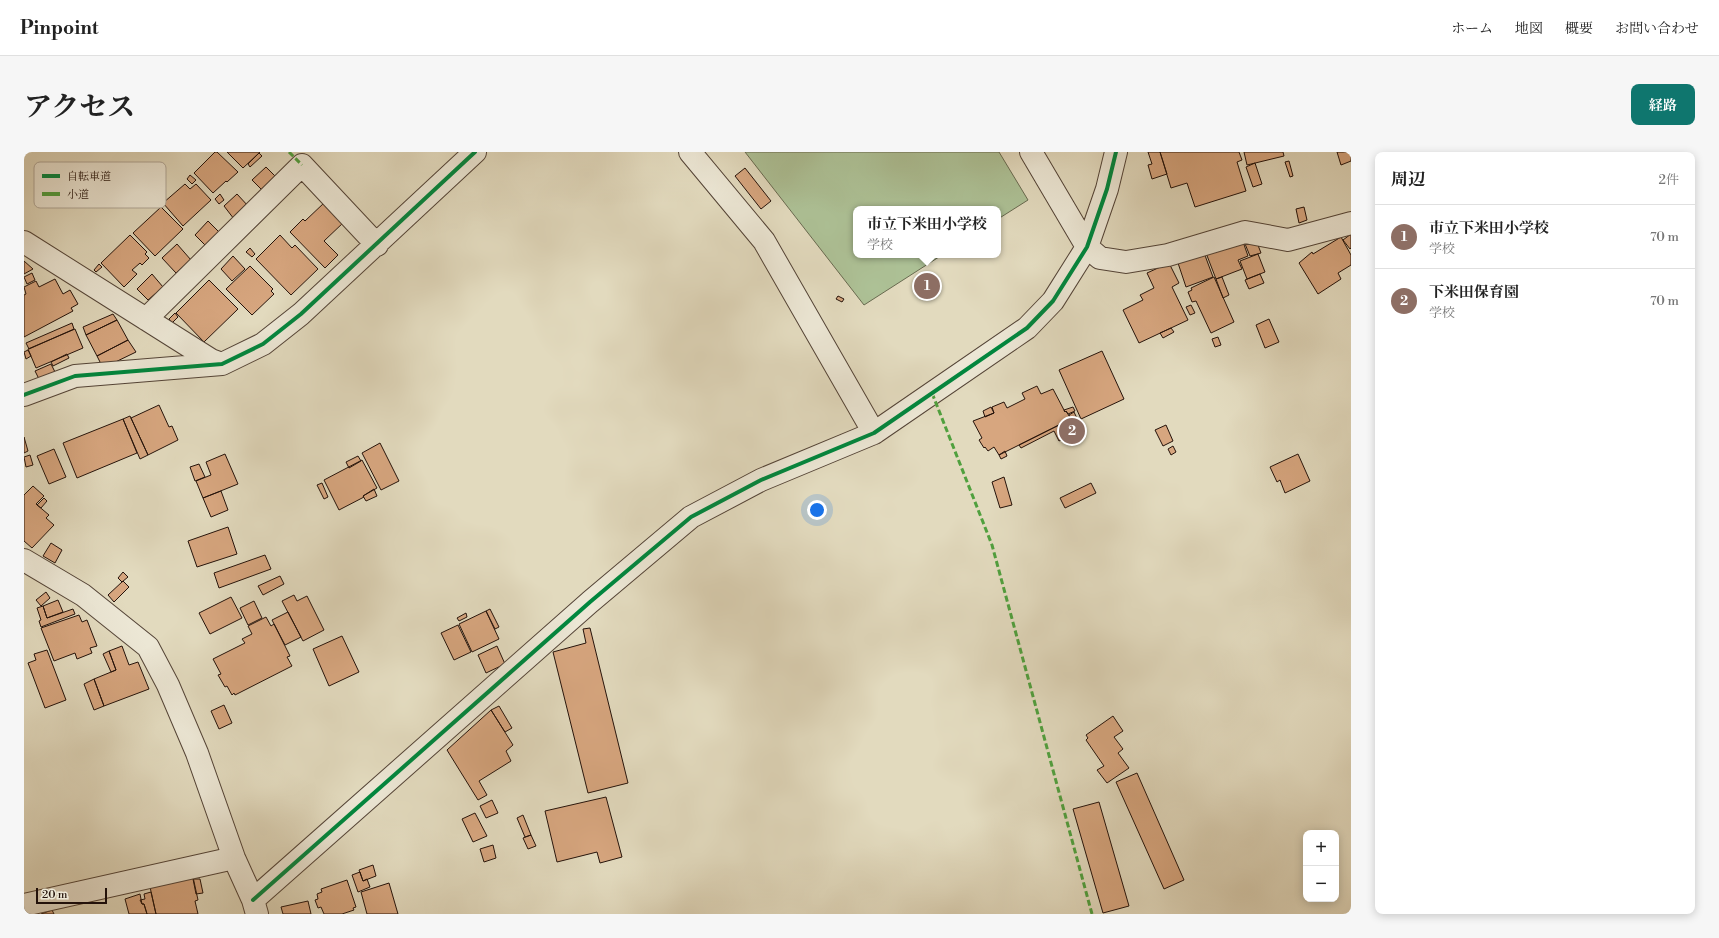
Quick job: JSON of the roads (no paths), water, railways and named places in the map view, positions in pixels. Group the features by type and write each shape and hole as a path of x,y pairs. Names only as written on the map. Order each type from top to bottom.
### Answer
{"street":[{"path":"24,394 76,376 222,364 268,339 301,314 377,245 475,152"},
{"path":"690,152 764,241 874,433"},
{"path":"1031,152 1087,247 1100,258 1126,262 1168,255 1245,232 1288,240 1351,223"},
{"path":"24,560 83,595 148,647 168,685 197,753 234,858 255,907 590,602 691,517 761,480 874,433 1027,328 1053,301 1087,247 1107,189 1116,152"},
{"path":"146,319 302,165 377,245"},
{"path":"24,242 211,360 222,364"},
{"path":"24,905 234,858"}],"place":[{"name":"市立下米田小学校","path":"927,286"},
{"name":"下米田保育園","path":"1072,431"}]}
